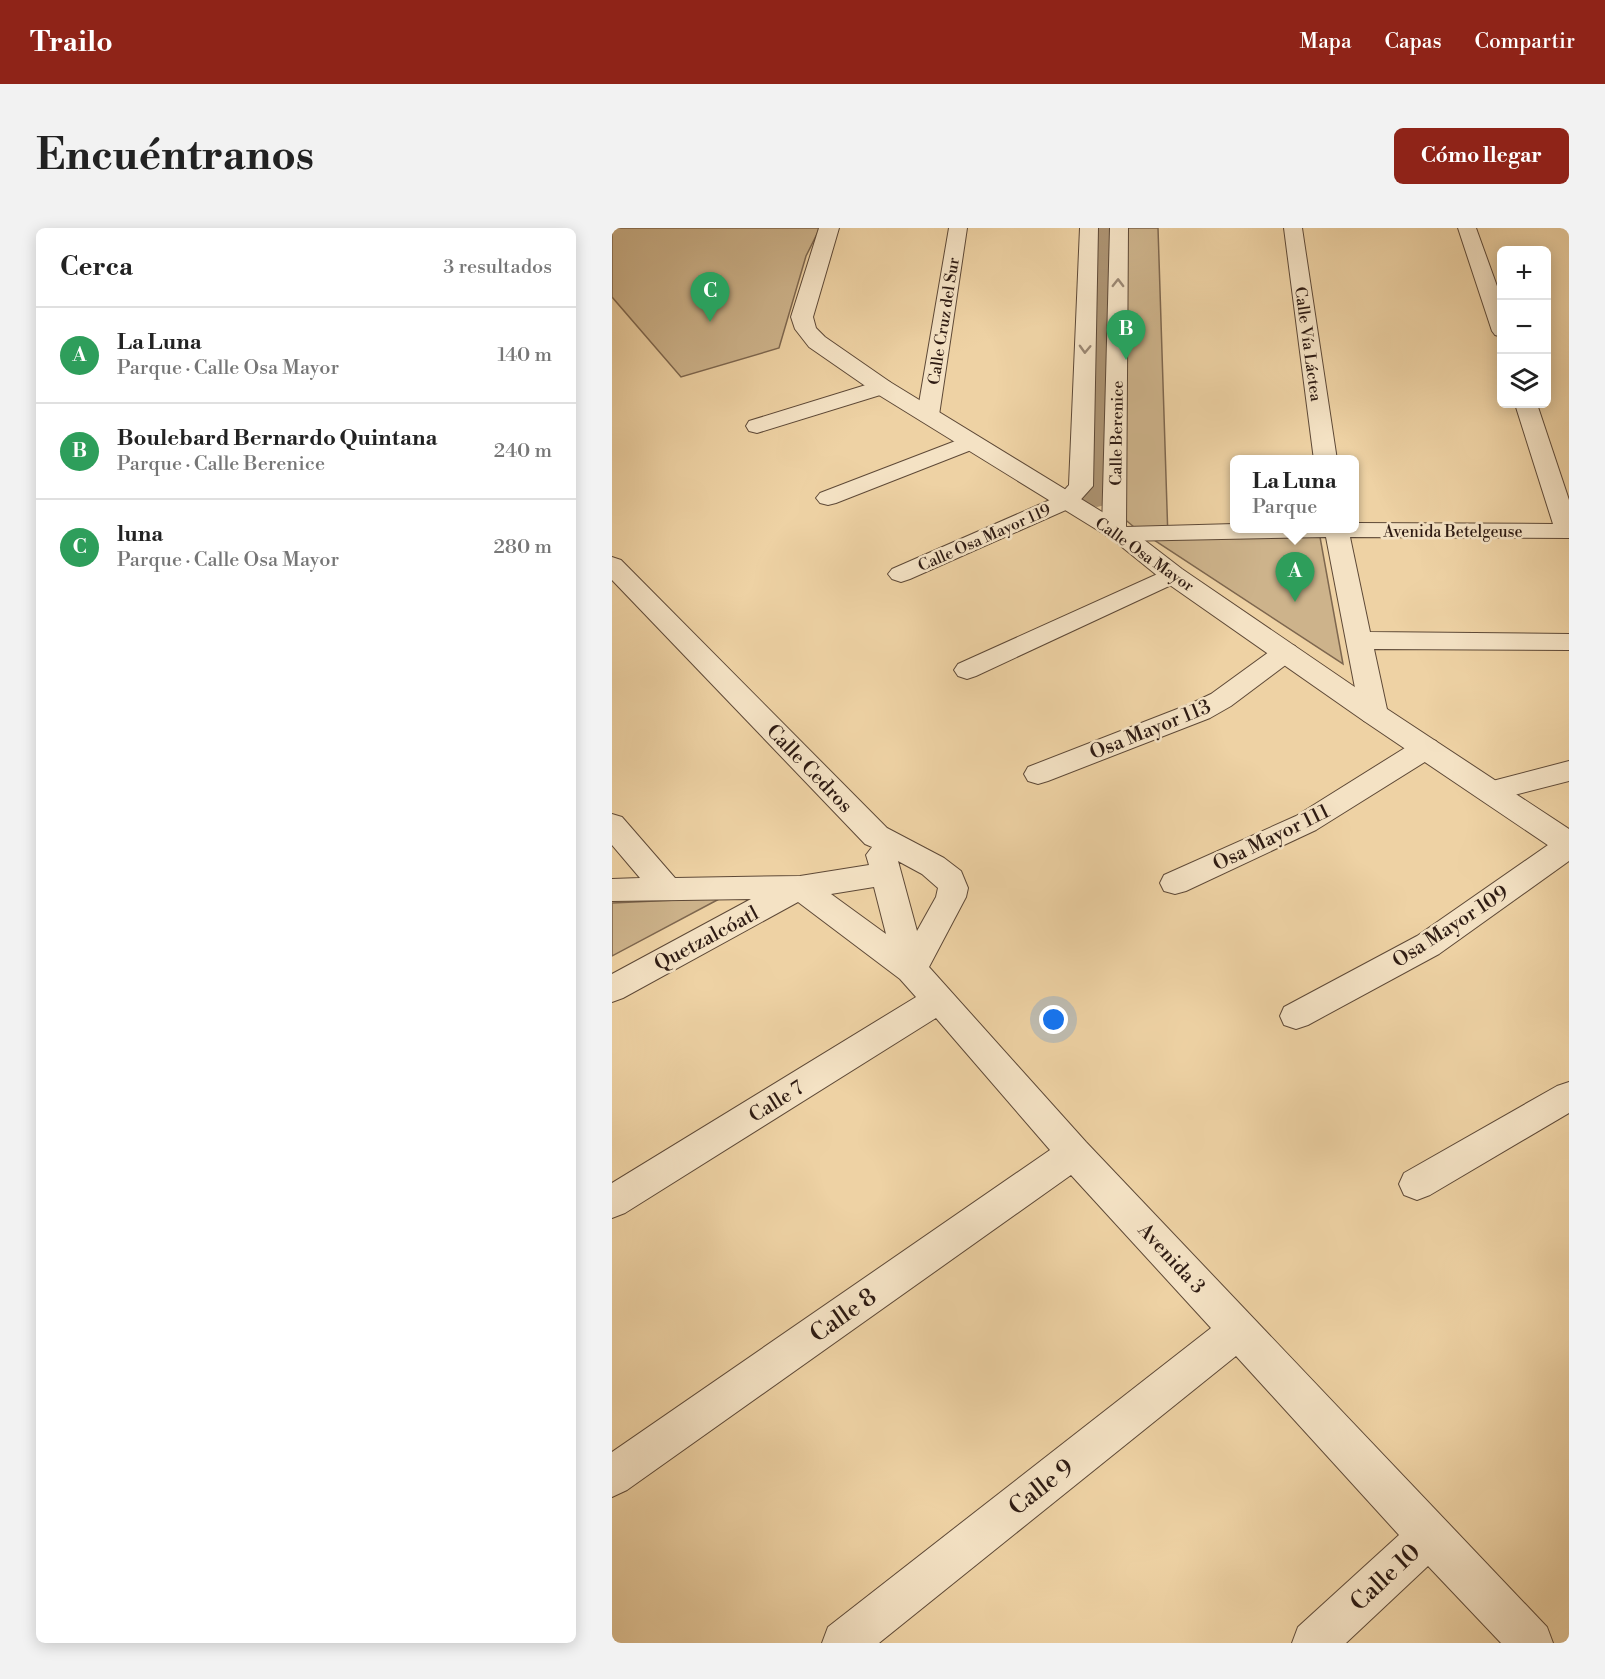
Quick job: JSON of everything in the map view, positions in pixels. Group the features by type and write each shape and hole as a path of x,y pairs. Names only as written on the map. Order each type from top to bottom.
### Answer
{"street":[{"name":"Calle Osa Mayor","path":"829,228 802,317 802,323 818,342 882,387 1117,532 1173,575 1569,845"},
{"name":"Calle Cruz del Sur","path":"928,415 958,228"},
{"name":"Calle Berenice","path":"1067,501 1081,486 1089,228"},
{"name":"Calle Berenice","path":"1117,532 1119,228"},
{"name":"Calle Vía Láctea","path":"1293,228 1325,455"},
{"path":"1467,228 1497,316"},
{"path":"757,426 882,387"},
{"path":"1527,408 1568,531"},
{"path":"828,498 971,442"},
{"name":"Calle Osa Mayor 119","path":"901,574 1067,501"},
{"name":"Avenida Betelgeuse","path":"1359,529 1568,531"},
{"name":"Avenida Betelgeuse","path":"1117,532 1230,530"},
{"path":"1337,533 1374,714"},
{"name":"Calle Cedros","path":"612,565 876,836 933,866 950,879 953,888 951,897 910,970"},
{"path":"967,670 1173,575"},
{"path":"1358,640 1569,642"},
{"name":"Osa Mayor 113","path":"1038,774 1200,711 1221,700 1286,652"},
{"name":"Osa Mayor 111","path":"1175,883 1306,823 1426,748"},
{"path":"1491,791 1547,774 1569,771"},
{"path":"612,825 667,889"},
{"path":"876,836 910,970"},
{"name":"Osa Mayor 109","path":"1296,1017 1428,945 1569,845"},
{"path":"612,890 801,887 886,874"},
{"name":"Avenida 3","path":"801,887 910,970 939,999 1074,1153 1531,1643"},
{"name":"Quetzalcóatl","path":"612,989 801,887"},
{"name":"Calle 7","path":"612,1202 939,999"},
{"path":"1417,1184 1569,1096"},
{"name":"Calle 8","path":"612,1476 1074,1153"},
{"name":"Calle 9","path":"844,1643 1239,1330"},
{"name":"Calle 10","path":"1314,1643 1429,1536"}],"shaded area":[{"path":"612,228 820,228 806,256 779,348 681,377 612,297"},
{"path":"1087,228 1158,228 1168,539 1320,537 1343,664 1134,527 1091,491"},
{"path":"721,898 612,956 612,903"}],"waterway":[{"path":"1097,493 1099,228"}],"place":[{"name":"luna","path":"710,322"},
{"name":"Boulebard Bernardo Quintana","path":"1126,360"},
{"name":"La Luna","path":"1295,602"}]}
